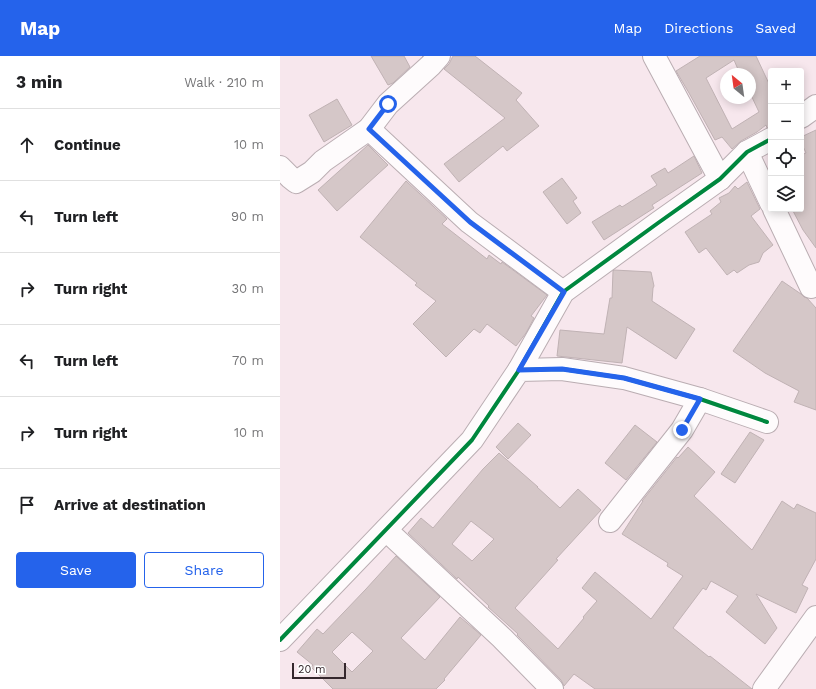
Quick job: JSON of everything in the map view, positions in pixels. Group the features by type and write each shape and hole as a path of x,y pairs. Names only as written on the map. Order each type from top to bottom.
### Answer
{"street":[{"path":"280,167 296,182 312,172 323,161 369,129 388,104 439,56"},
{"path":"654,56 720,179"},
{"path":"804,115 816,106"},
{"path":"369,129 470,222 564,292"},
{"path":"280,640 472,440 519,370 564,292 720,179 747,152 769,140"},
{"path":"747,152 768,197"},
{"path":"775,212 811,287"},
{"path":"519,370 562,369 624,378 700,399 767,422"},
{"path":"610,521 682,430 700,399"},
{"path":"386,530 502,638 552,689"},
{"path":"764,689 816,617"}],"building":[{"path":"371,56 404,56 410,67 393,83 388,85"},
{"path":"453,56 475,56 522,93 516,100 539,126 507,151 503,146 459,182 444,164 505,118 444,69 449,64"},
{"path":"700,56 756,56 768,82 768,128 766,125 741,141 732,149 722,137 715,140 676,71"},
{"path":"337,99 352,125 324,142 309,115"},
{"path":"816,130 816,248 803,230 794,212 804,212 804,154 806,153 804,149 804,136"},
{"path":"368,145 388,165 337,211 318,190"},
{"path":"694,156 702,173 652,205 654,208 604,240 592,222 620,205 622,207 657,185 651,176 665,168 668,173"},
{"path":"562,178 577,198 573,201 581,213 567,224 543,192"},
{"path":"406,181 447,219 442,224 487,259 489,255 501,264 502,262 547,295 531,316 534,318 526,333 516,346 487,324 480,333 474,329 446,357 413,324 436,301 415,285 417,283 360,237"},
{"path":"747,182 760,209 751,216 773,245 763,253 759,262 749,265 737,273 734,270 727,275 706,248 699,253 685,232 712,214 710,211 721,202 719,198 729,193 735,186 738,189"},
{"path":"614,270 651,272 654,286 652,301 695,329 676,359 627,327 622,363 557,356 560,330 604,334 610,298 612,298"},
{"path":"782,281 807,298 816,308 816,410 794,402 799,391 765,373 733,351"},
{"path":"518,423 531,435 508,459 496,447"},
{"path":"635,425 657,442 626,480 605,463"},
{"path":"750,432 764,440 735,483 721,474"},
{"path":"688,447 715,472 694,496 752,550 782,501 794,509 797,504 816,513 816,559 802,585 808,588 796,613 756,594 777,628 765,644 726,612 738,596 711,581 706,590 703,588 673,628 752,689 595,689 574,674 564,686 561,680 517,635 518,634 458,577 457,579 408,533 421,518 433,528 483,469 499,453 560,508 578,489 601,510 556,559 558,560 515,608 558,649 597,601 582,588 595,572 651,619 683,576 667,566 668,563 622,534 642,501 677,457 678,458","holes":["471,521 494,539 472,561 452,544"]},
{"path":"396,556 440,597 401,638 425,660 460,617 481,635 436,689 333,689 311,667 313,665 297,652 317,629 323,634","holes":["352,632 373,651 352,672 332,652"]}],"cycle path":[{"path":"519,370 563,292 720,179 747,152 769,140"},
{"path":"280,640 472,440 519,370 562,369 624,378 700,399 767,422"}],"route":[{"path":"388,104 369,129 470,222 564,292 519,370 562,369 624,378 700,399 682,430"}]}
